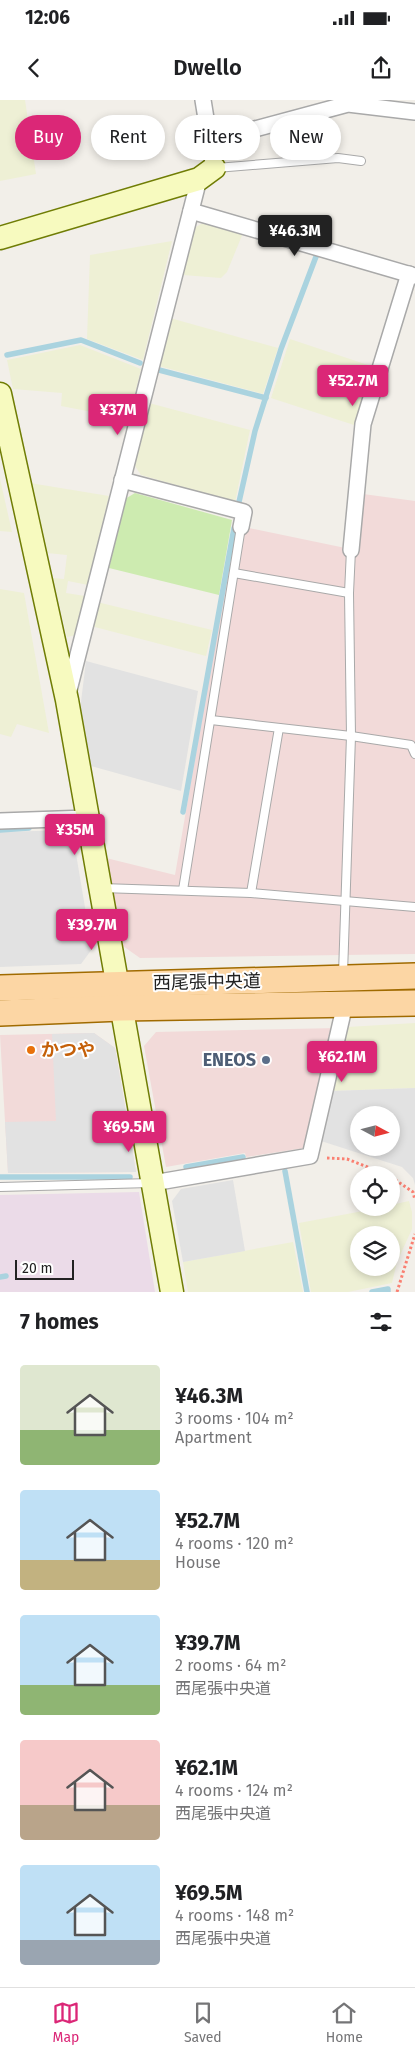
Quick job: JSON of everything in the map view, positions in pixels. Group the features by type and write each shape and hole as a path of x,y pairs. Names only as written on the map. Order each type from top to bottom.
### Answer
{"main road":[{"name":"西尾張中央道","path":"0,988 117,983 415,976"},
{"name":"西尾張中央道","path":"0,1013 121,1008 415,1003"}],"street":[{"path":"203,100 206,115"},
{"path":"260,128 348,104 415,112"},
{"path":"66,700 190,211 206,174 208,160"},
{"path":"0,238 206,174"},
{"path":"190,211 412,275 363,424 351,550"},
{"path":"0,394 66,700 172,1292"},
{"path":"122,480 244,512 241,527"},
{"path":"0,821 88,818"},
{"path":"153,1183 310,1156 344,1004"}],"lane":[{"path":"206,174 338,158 361,162"},
{"path":"184,890 241,527"},
{"path":"343,979 351,736 349,593 351,550"},
{"path":"234,573 349,593"},
{"path":"211,720 411,745 415,754"},
{"path":"251,893 279,728"},
{"path":"100,888 251,893 346,903 415,907"},
{"path":"0,1187 153,1183"}],"path":[{"path":"310,1156 347,1159 365,1166"},
{"path":"400,1183 413,1192 415,1200"},
{"path":"397,1292 415,1234"}],"shaded area":[{"path":"363,494 415,501 415,954 140,958 123,946 106,858 175,875 235,525 355,550"},
{"path":"86,661 198,691 181,791 91,766 80,710"},
{"path":"72,830 92,949 81,964 0,967 0,832"},
{"path":"338,1028 304,1148 246,1157 245,1153 166,1167 144,1046 156,1032"},
{"path":"94,1033 115,1048 136,1172 8,1173 0,1035"},
{"path":"94,1033 115,1048 136,1172 8,1173 5,1122 56,1121 52,1034"},
{"path":"415,1088 415,1185 413,1178 402,1167 368,1156 400,1156 400,1106 350,1106 350,1150 321,1141 331,1091"},
{"path":"233,1180 245,1251 183,1262 172,1201 181,1189"},
{"path":"139,1192 155,1292 0,1292 0,1195"}],"green space":[{"path":"0,100 25,100 27,115 15,115 15,160 34,160 36,174 0,181"},
{"path":"205,222 243,233 227,272 221,278 183,275 194,228"},
{"path":"172,241 143,360 87,339 90,255"},
{"path":"170,318 278,348 263,394 159,366"},
{"path":"290,339 374,367 357,426 271,398"},
{"path":"80,345 141,369 129,419 61,406 62,393 13,389 7,360"},
{"path":"149,403 250,430 235,502 141,475 133,463"},
{"path":"0,479 12,532 0,531"},
{"path":"30,483 109,496 88,585 68,581 66,593 85,596 76,635 67,637 53,578 64,579 67,555 47,553"},
{"path":"135,493 232,520 219,595 109,568 125,499"},
{"path":"0,589 24,593 49,733 17,724 11,737 0,734"},
{"path":"97,602 212,630 206,656 91,626"},
{"path":"415,1023 415,1088 331,1091 347,1027"},
{"path":"409,1201 412,1212 412,1229 400,1255 400,1226 350,1226 350,1276 394,1276 392,1283 348,1292 311,1292 299,1223 350,1213 350,1216 400,1216 400,1203"},
{"path":"293,1242 303,1292 188,1292 183,1262"}],"waterway":[{"path":"239,502 255,431 281,349 317,254"},
{"path":"7,355 81,340 140,363"},
{"path":"159,370 266,398"},
{"path":"183,812 234,528"},
{"path":"0,830 29,828"},
{"path":"186,1167 243,1157"},
{"path":"285,1171 307,1292"},
{"path":"0,1177 130,1177"},
{"path":"0,1277 6,1276"},
{"path":"372,1292 388,1289 388,1292"}],"place":[{"name":"かつや","path":"31,1050"},
{"name":"ENEOS","path":"266,1060"}]}
